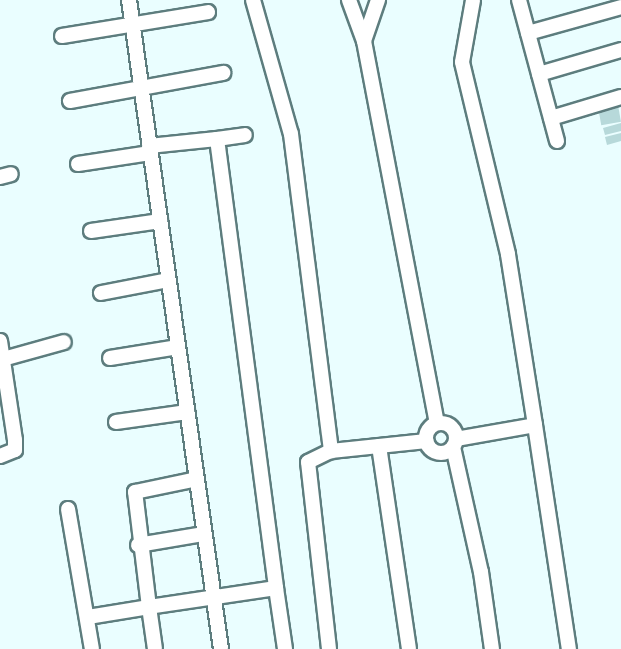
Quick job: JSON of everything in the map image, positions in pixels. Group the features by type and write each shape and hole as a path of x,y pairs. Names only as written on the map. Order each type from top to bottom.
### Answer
{"street":[{"path":"129,0 221,649"},
{"path":"253,0 291,134 331,451"},
{"path":"349,0 364,41 437,422 426,441"},
{"path":"364,41 378,0"},
{"path":"473,0 462,62 506,244 568,649"},
{"path":"519,0 557,141"},
{"path":"528,33 621,7"},
{"path":"62,36 208,12"},
{"path":"539,74 621,51"},
{"path":"70,101 223,73"},
{"path":"551,118 621,97"},
{"path":"78,164 150,149 245,135"},
{"path":"217,139 285,649"},
{"path":"91,231 160,221"},
{"path":"101,293 168,280"},
{"path":"0,341 15,450 0,456"},
{"path":"3,358 64,342"},
{"path":"110,358 177,347"},
{"path":"116,422 187,412"},
{"path":"437,422 451,426 481,572 492,649"},
{"path":"426,441 435,452 454,443 535,425"},
{"path":"329,649 307,467 331,451 426,441"},
{"path":"379,446 409,649"},
{"path":"155,649 138,545 135,492 197,479"},
{"path":"68,509 92,649"},
{"path":"138,545 204,534"},
{"path":"88,617 276,588"}],"building":[{"path":"618,105 621,122 601,125 598,108"},
{"path":"621,123 621,131 605,135 603,128"},
{"path":"621,133 621,141 607,145 605,137"}]}
